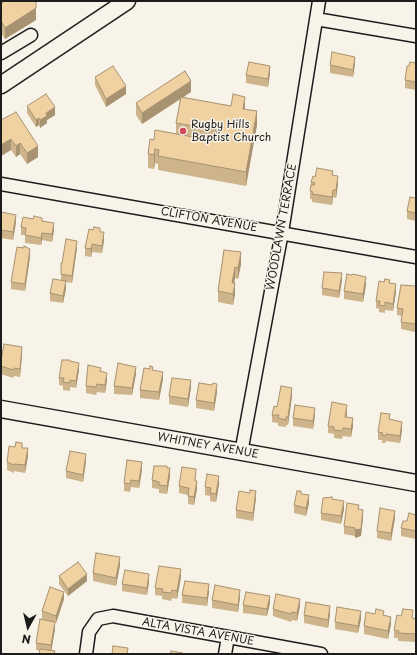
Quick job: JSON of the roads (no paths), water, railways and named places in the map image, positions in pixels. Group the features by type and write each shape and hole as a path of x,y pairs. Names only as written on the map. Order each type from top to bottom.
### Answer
{"main road":[{"path":"1,85 109,5 127,1"},
{"name":"WHITNEY AVENUE","path":"1,409 416,482"}],"street":[{"name":"WOODLAWN TERRACE","path":"241,452 282,232 318,1"},
{"path":"316,19 416,36"},
{"path":"1,53 31,35"},
{"name":"CLIFTON AVENUE","path":"1,184 282,232 416,257"},
{"name":"ALTA VISTA AVENUE","path":"86,654 90,632 98,619 113,616 321,654"},
{"path":"225,654 228,637"}],"place":[{"name":"Rugby Hills Baptist Church","path":"183,131"}]}
